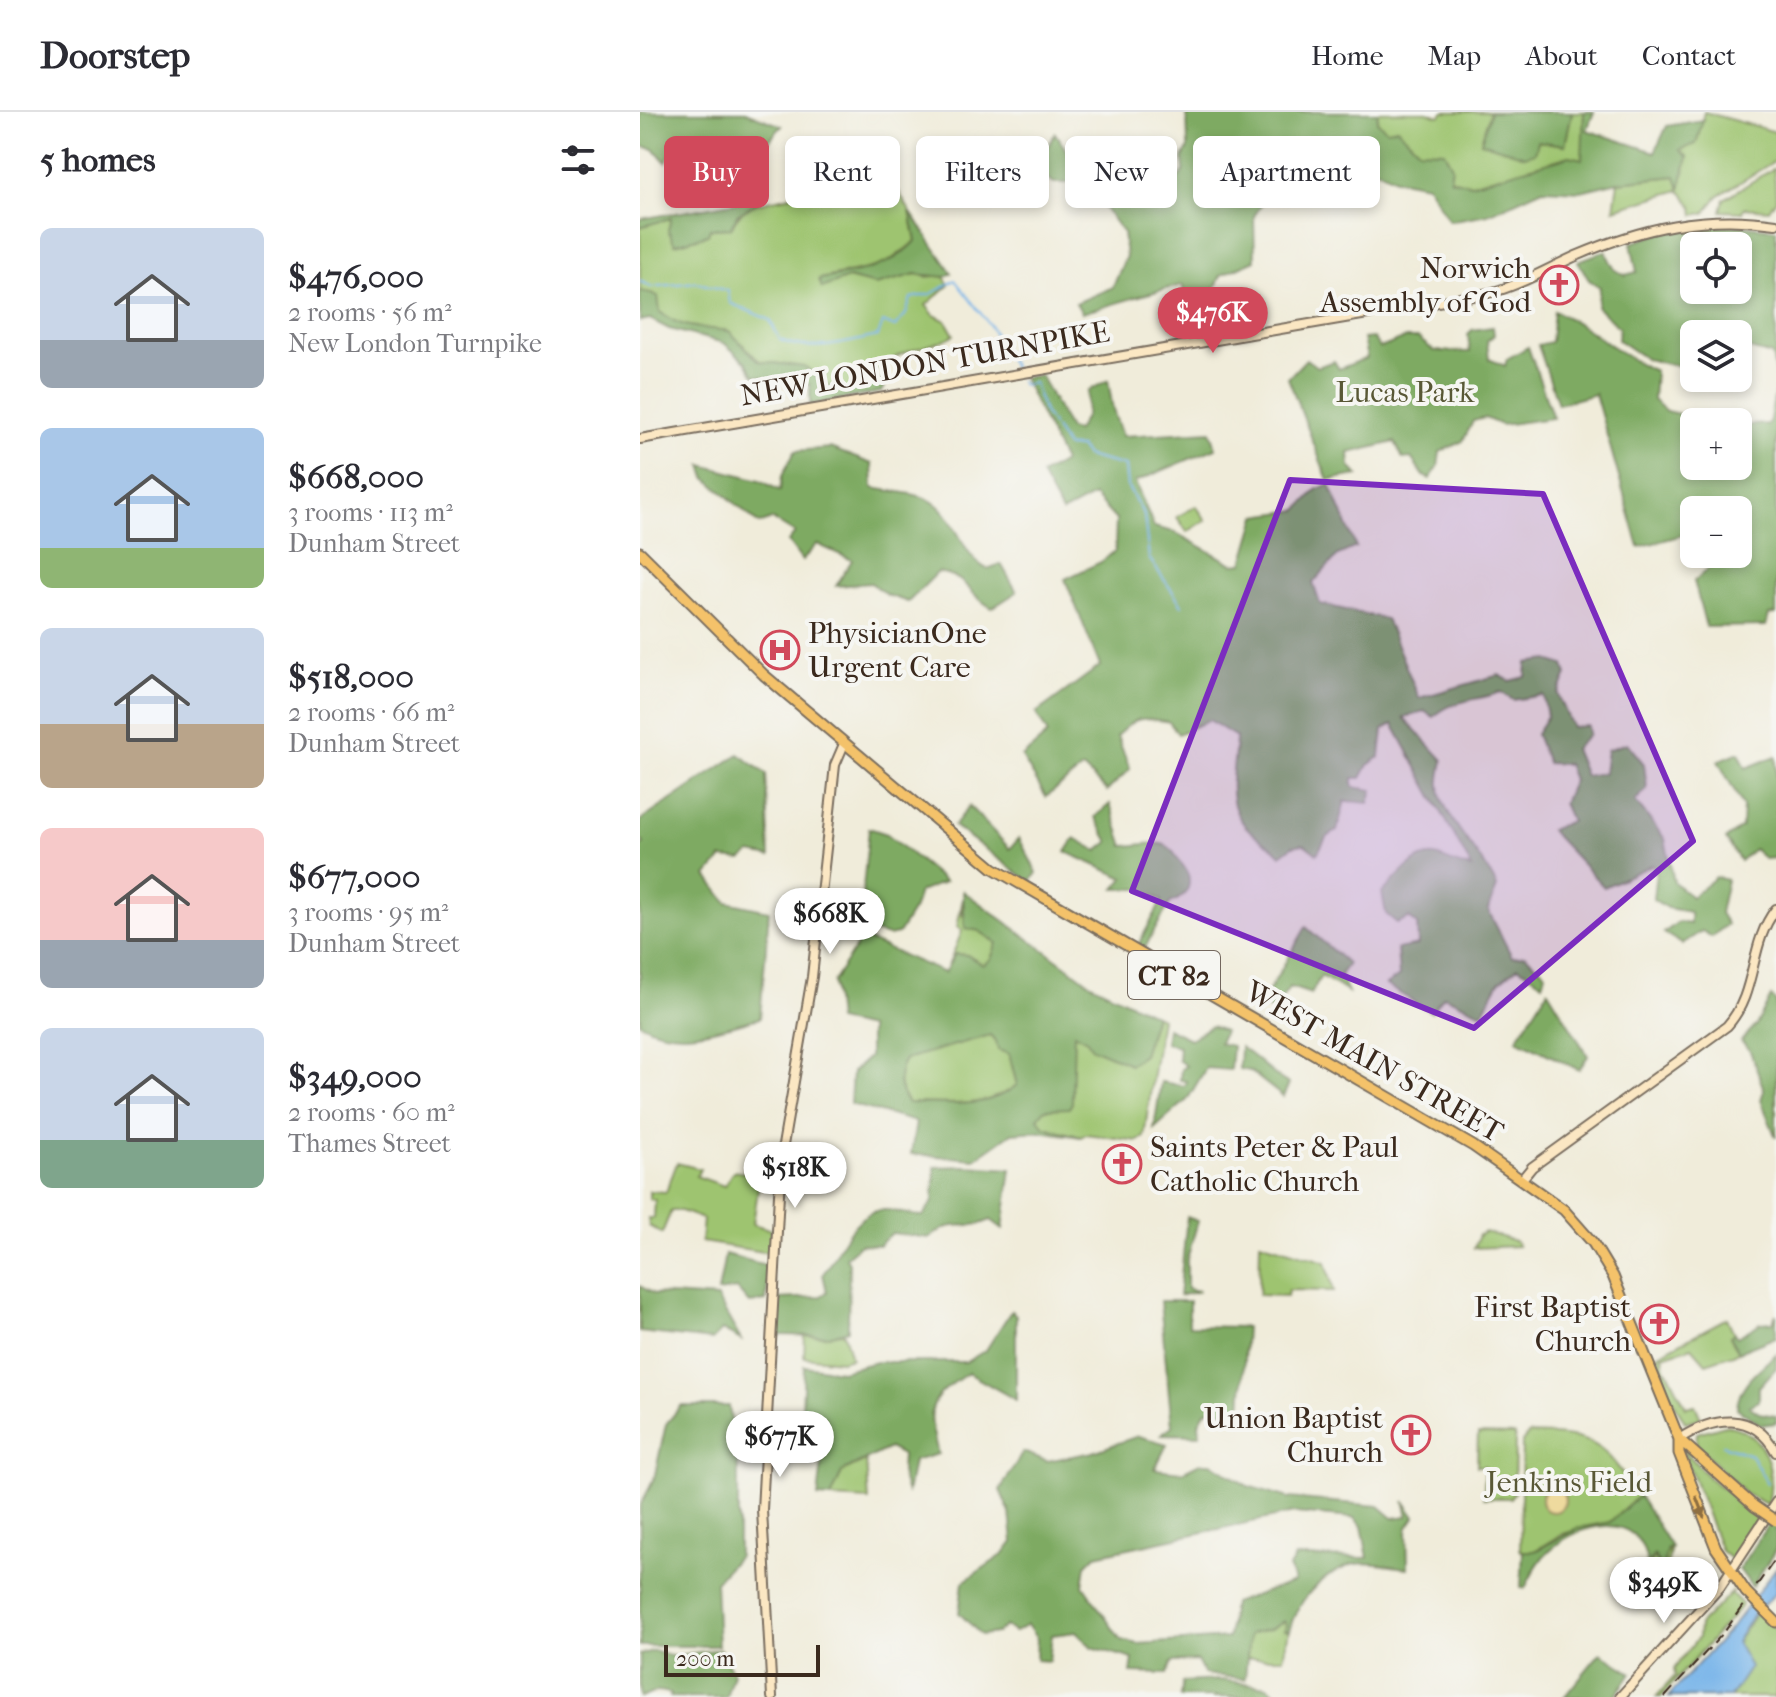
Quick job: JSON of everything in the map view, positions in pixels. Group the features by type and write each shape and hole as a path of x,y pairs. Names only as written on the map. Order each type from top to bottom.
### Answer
{"main road":[{"name":"NEW LONDON TURNPIKE","path":"640,439 1490,293 1604,246 1687,221 1731,219 1776,224"},
{"name":"WEST MAIN STREET","path":"640,552 757,668 1001,873 1523,1178 1573,1219 1605,1261 1679,1439 1679,1453 1705,1521 1731,1572 1776,1622"},
{"path":"772,1697 762,1510 781,1157 814,963 835,765 844,744"},
{"path":"1523,1178 1532,1167 1727,1026 1746,998 1757,944 1776,909"},
{"path":"1776,1452 1757,1430 1733,1420 1706,1423 1679,1439 1754,1506 1776,1521"},
{"path":"1620,1697 1731,1572 1776,1502"}],"highlighted area":[{"path":"1290,480 1543,494 1693,841 1474,1028 1132,891"}],"green space":[{"path":"640,112 745,112 782,126 769,141 769,136 664,136 664,160 654,149 640,146"},
{"path":"1187,112 1378,112 1377,122 1387,130 1397,128 1419,150 1444,151 1452,166 1450,179 1471,184 1570,156 1582,159 1584,112 1594,112 1587,130 1655,152 1667,126 1703,120 1696,144 1680,150 1688,157 1680,190 1676,176 1618,182 1581,191 1543,189 1488,214 1449,221 1427,185 1395,179 1380,171 1380,136 1193,136 1193,208 1259,208 1254,216 1255,260 1221,275 1212,296 1184,302 1183,285 1082,313 1076,303 1113,287 1126,256 1123,233 1105,208 1177,208 1177,180 1184,171 1183,158 1188,148"},
{"path":"1378,112 1427,112 1439,116 1444,112 1490,112 1481,142 1538,141 1565,145 1572,112 1584,112 1583,160 1570,156 1471,184 1460,182 1430,163 1397,128 1387,131 1377,122"},
{"path":"1490,112 1572,112 1565,145 1538,141 1535,153 1525,156 1481,142"},
{"path":"1704,112 1776,132 1776,160 1718,196 1705,213 1694,215 1693,207 1680,190 1614,209 1618,182 1677,176 1680,188 1685,164 1679,150 1696,143"},
{"path":"1055,133 1065,148 1065,183 1054,183 1049,179 1049,144"},
{"path":"1774,168 1776,199 1769,210 1744,208 1742,212 1721,211 1724,199"},
{"path":"900,194 910,211 916,241 884,265 819,279 822,288 848,278 875,285 916,274 927,277 943,275 949,285 926,305 934,315 946,321 954,335 900,355 862,382 835,391 808,369 759,361 725,330 689,328 671,322 660,311 654,294 640,291 640,227 671,217 676,244 707,235 710,229 731,228 749,208 769,208 769,200 785,197 785,208 900,208"},
{"path":"704,208 748,208 737,215 731,228 710,229 708,235 675,244 668,230 671,218 640,227 640,219"},
{"path":"910,211 952,273 945,277 916,274 875,285 848,278 822,288 819,279 884,264 906,250 916,241"},
{"path":"1717,223 1776,229 1776,377 1772,355 1752,350 1752,320 1680,320 1680,366 1646,359 1618,340 1619,328 1597,307 1600,287 1589,280 1578,261 1605,251 1615,270 1625,275 1637,272 1631,243 1673,229"},
{"path":"640,291 658,296 660,312 668,318 693,327 729,331 759,361 805,367 835,391 857,387 872,375 885,385 881,392 810,405 810,385 754,375 746,362 724,343 669,329 650,319 640,321"},
{"path":"1554,311 1655,371 1653,400 1666,411 1680,414 1680,480 1752,480 1752,425 1769,424 1776,387 1776,614 1769,615 1766,626 1706,627 1694,581 1709,568 1752,568 1752,496 1680,496 1680,536 1639,547 1595,394 1558,404 1538,345 1551,342"},
{"name":"Lucas Park","path":"1493,327 1494,335 1487,341 1489,359 1505,366 1507,359 1528,347 1553,418 1501,425 1485,418 1473,421 1463,441 1440,452 1438,467 1430,479 1424,476 1411,458 1403,459 1395,442 1349,453 1350,467 1358,475 1328,480 1288,378 1306,359 1317,367 1334,361 1339,369 1367,358 1363,339 1373,338 1380,348 1406,338 1418,338 1434,351 1470,352 1468,335 1472,330"},
{"path":"1040,375 1069,429 1077,431 1086,415 1088,391 1108,380 1113,410 1122,436 1211,431 1216,448 1135,482 1154,527 1174,532 1233,564 1243,563 1257,516 1298,510 1317,489 1330,484 1356,547 1338,555 1313,583 1320,604 1386,619 1419,698 1499,675 1510,681 1526,677 1527,663 1548,660 1564,665 1567,675 1558,694 1572,727 1588,726 1589,734 1574,749 1585,776 1604,773 1607,750 1627,743 1644,764 1647,789 1635,801 1665,839 1674,882 1691,897 1716,877 1727,880 1720,913 1727,924 1712,937 1702,931 1682,944 1664,933 1678,922 1690,924 1690,912 1667,908 1653,899 1656,871 1652,865 1604,887 1550,830 1571,821 1563,803 1573,780 1567,764 1547,763 1536,734 1547,716 1543,695 1513,700 1501,692 1457,704 1434,717 1424,711 1404,718 1443,760 1442,798 1497,887 1488,910 1512,957 1525,955 1546,973 1543,983 1518,967 1499,982 1482,1013 1444,996 1431,1012 1386,985 1399,976 1397,949 1418,945 1417,924 1409,918 1397,923 1386,914 1382,893 1420,858 1435,856 1472,868 1393,724 1383,730 1380,757 1368,765 1361,778 1353,778 1353,787 1373,790 1369,803 1345,801 1337,831 1326,838 1317,854 1304,844 1293,846 1281,855 1244,825 1233,802 1236,737 1209,720 1178,734 1169,722 1134,721 1117,736 1130,769 1107,791 1083,768 1046,797 1022,757 1048,734 1036,713 1100,666 1065,579 1101,562 1115,551 1116,520 1094,496 1062,513 1041,475 1064,462 1023,378"},
{"path":"830,448 872,464 873,488 914,495 936,504 950,520 972,556 987,569 1001,564 1017,592 992,608 957,578 938,572 908,602 887,595 871,583 836,586 852,560 817,544 802,561 788,542 795,533 772,519 759,524 706,478 702,465 760,480 780,491 782,476 795,451"},
{"path":"1196,506 1206,520 1187,532 1177,517"},
{"path":"1739,752 1746,768 1776,756 1776,858 1764,859 1754,849 1740,861 1726,839 1742,827 1743,806 1718,761"},
{"path":"739,754 766,774 770,857 751,853 742,860 722,858 707,876 727,902 769,911 760,1018 715,1030 684,1034 654,1030 640,1023 640,847 644,843 640,839 640,821"},
{"path":"1110,804 1124,846 1166,845 1184,867 1189,879 1187,890 1170,903 1144,949 1138,945 1162,901 1141,889 1115,889 1124,878 1066,852 1075,838 1098,851 1109,842 1095,817"},
{"path":"969,806 1010,849 1019,838 1037,873 1030,882 954,826"},
{"path":"869,828 887,834 945,882 919,892 914,908 898,934 888,936 859,928"},
{"path":"963,891 1091,984 1155,1015 1143,1055 1130,1064 1092,1048 1087,1040 1074,1033 1072,1103 1069,1108 1045,1109 1038,1118 1045,1127 1081,1137 1039,1131 1012,1133 975,1159 911,1154 916,1122 850,1104 852,1072 869,1057 869,1028 837,1021 833,982 857,945 858,936 944,973 955,954 967,955 983,965 991,959 997,943 979,931 965,928","holes":["990,1035 996,1041 998,1050 1009,1054 1017,1085 1005,1093 966,1104 908,1103 904,1098 899,1082 905,1059"]},
{"path":"963,898 962,915 997,943 991,959 983,965 967,955 956,954 948,966 962,931 957,927"},
{"path":"1306,927 1348,964 1340,975 1348,992 1321,976 1311,994 1290,987 1273,1010 1260,1006"},
{"path":"1548,990 1588,1056 1579,1070 1517,1039"},
{"path":"1771,997 1776,1002 1776,1138 1761,1100 1764,1090 1750,1051 1741,1041 1756,1025"},
{"path":"933,998 1074,1032 1130,1064 1143,1055 1155,1015 1161,1018 1144,1137 1138,1141 1086,1134 1081,1137 1045,1127 1038,1118 1045,1109 1072,1103 1072,1081"},
{"path":"1211,1026 1224,1031 1219,1043 1232,1046 1230,1070 1206,1068 1187,1100 1154,1129 1161,1082 1184,1086 1186,1081 1180,1080 1181,1069 1186,1066 1178,1060 1179,1046 1165,1043 1167,1028 1190,1039"},
{"path":"990,1035 1009,1054 1017,1085 1005,1093 979,1102 908,1103 899,1081 905,1059"},
{"path":"1240,1047 1289,1084 1283,1097 1250,1071 1239,1069"},
{"path":"677,1163 701,1169 696,1176 724,1186 733,1171 760,1175 753,1224 772,1230 770,1253 701,1242 703,1219 681,1211 671,1211 662,1233 649,1226 648,1218 654,1218 655,1200 649,1199 649,1191 666,1192"},
{"path":"935,1167 1011,1169 1003,1229 991,1220 947,1228 929,1238 892,1233 879,1245 860,1244 846,1257 849,1263 848,1330 829,1336 777,1335 778,1299 819,1297 827,1292 823,1274 856,1224 875,1211 923,1216 933,1202"},
{"path":"1187,1217 1198,1221 1187,1259 1187,1289 1199,1291 1179,1296"},
{"path":"1485,1232 1515,1241 1518,1246 1474,1248 1479,1235"},
{"path":"1260,1242 1326,1262 1334,1291 1288,1290 1287,1296 1259,1295"},
{"path":"725,1254 769,1266 766,1301 749,1303 737,1289 718,1292"},
{"path":"640,1286 654,1294 717,1298 741,1340 722,1330 712,1340 640,1332"},
{"path":"1160,1301 1189,1301 1189,1326 1246,1327 1241,1411 1206,1410 1199,1423 1200,1435 1161,1434 1172,1426"},
{"path":"1011,1311 1016,1315 1016,1400 968,1373 937,1398 931,1414 938,1454 913,1461 907,1494 901,1473 902,1455 889,1448 842,1472 831,1498 818,1497 824,1446 801,1442 801,1426 825,1432 826,1417 802,1411 804,1366 841,1371 876,1362 966,1362 986,1350"},
{"path":"1776,1314 1776,1337 1739,1352 1730,1336 1734,1333 1737,1337 1761,1323 1773,1322"},
{"path":"1727,1318 1734,1333 1730,1337 1739,1352 1706,1363 1692,1347 1663,1356 1665,1371 1668,1371 1686,1407 1695,1405 1701,1418 1685,1422 1667,1390 1657,1355"},
{"path":"844,1333 851,1358 841,1361 804,1357 805,1336"},
{"path":"1776,1354 1776,1368 1759,1387 1759,1401 1749,1406 1759,1413 1776,1416 1776,1423 1761,1425 1737,1408 1738,1399 1750,1378"},
{"path":"681,1406 729,1406 738,1464 738,1556 715,1582 718,1646 640,1646 640,1506 654,1479 666,1424"},
{"path":"1725,1425 1750,1435 1765,1453 1770,1477 1768,1505 1746,1494 1696,1444 1697,1433"},
{"name":"Jenkins Field","path":"1478,1434 1515,1435 1514,1492 1510,1498 1484,1498 1485,1466 1477,1466"},
{"name":"Jenkins Field","path":"1529,1434 1570,1437 1595,1445 1615,1463 1639,1496 1610,1522 1562,1534 1534,1551 1520,1551 1522,1442"},
{"path":"1138,1436 1167,1444 1155,1469 1182,1472 1200,1463 1211,1463 1248,1486 1289,1498 1379,1506 1393,1518 1408,1516 1404,1501 1415,1517 1407,1529 1408,1568 1357,1564 1329,1576 1304,1599 1289,1631 1284,1630 1287,1625 1284,1621 1270,1629 1249,1634 1245,1679 1204,1674 1197,1661 1172,1662 1167,1674 1131,1673 1133,1659 1092,1647 1076,1632 1052,1635 1049,1661 1036,1660 1037,1639 1027,1625 1015,1632 1005,1626 997,1633 981,1635 959,1613 963,1582 1004,1554 1013,1542 1010,1513 1000,1490 1023,1452 1047,1461 1093,1452","holes":["1294,1513 1354,1518 1362,1526 1368,1558 1295,1557 1289,1567 1294,1582 1233,1603 1228,1638 1138,1644 1121,1640 1083,1585 1086,1565 1096,1555"]},
{"path":"1681,1446 1710,1479 1762,1516 1732,1560 1721,1551"},
{"path":"866,1461 869,1500 831,1498 842,1472"},
{"path":"1639,1496 1671,1547 1667,1548 1662,1570 1654,1555 1647,1565 1642,1547 1634,1535 1622,1528 1608,1526 1593,1528 1563,1540 1539,1563 1525,1588 1521,1587 1523,1551 1535,1551 1578,1528 1610,1522"},
{"path":"1769,1523 1776,1528 1776,1549 1752,1587 1739,1569"},
{"path":"1671,1547 1667,1566 1644,1596 1641,1592 1654,1555 1658,1564"},
{"path":"1731,1593 1742,1604 1661,1697 1656,1697 1675,1676 1674,1669 1698,1638 1699,1625"},
{"path":"1757,1611 1776,1629 1776,1697 1730,1697 1750,1667 1736,1643"},
{"path":"1286,1622 1285,1630 1289,1631 1283,1658 1247,1658 1248,1633 1270,1629"},
{"path":"720,1649 733,1673 726,1697 670,1697 671,1693 658,1691 640,1697 640,1655 654,1650 671,1656"},
{"path":"1600,1653 1632,1673 1614,1697 1564,1697"},
{"path":"1220,1680 1268,1686 1279,1697 1180,1697 1182,1682"}],"sand":[{"path":"1553,1488 1562,1491 1565,1500 1562,1509 1553,1512 1544,1509 1541,1500 1544,1491"}],"water":[{"path":"1776,1568 1776,1593 1752,1616 1736,1642 1750,1667 1730,1697 1668,1697 1730,1629"}],"waterway":[{"path":"640,281 651,287 695,282 728,291 730,303 770,320 780,340 817,346 878,336 883,322 895,327 906,314 911,298 931,294 955,280 989,324 1013,367"},
{"path":"1020,381 1023,385 1034,383 1044,412 1067,447 1080,447 1086,456 1125,466 1127,486 1144,515 1149,558 1182,605"},
{"path":"1723,1445 1751,1455 1767,1483"}],"railway":[{"path":"1665,1697 1725,1631 1776,1558"}],"place":[{"name":"Norwich Assembly of God","path":"1559,285"},
{"name":"PhysicianOne Urgent Care","path":"780,650"},
{"name":"Saints Peter & Paul Catholic Church","path":"1122,1164"},
{"name":"First Baptist Church","path":"1659,1324"},
{"name":"Union Baptist Church","path":"1411,1435"}]}
